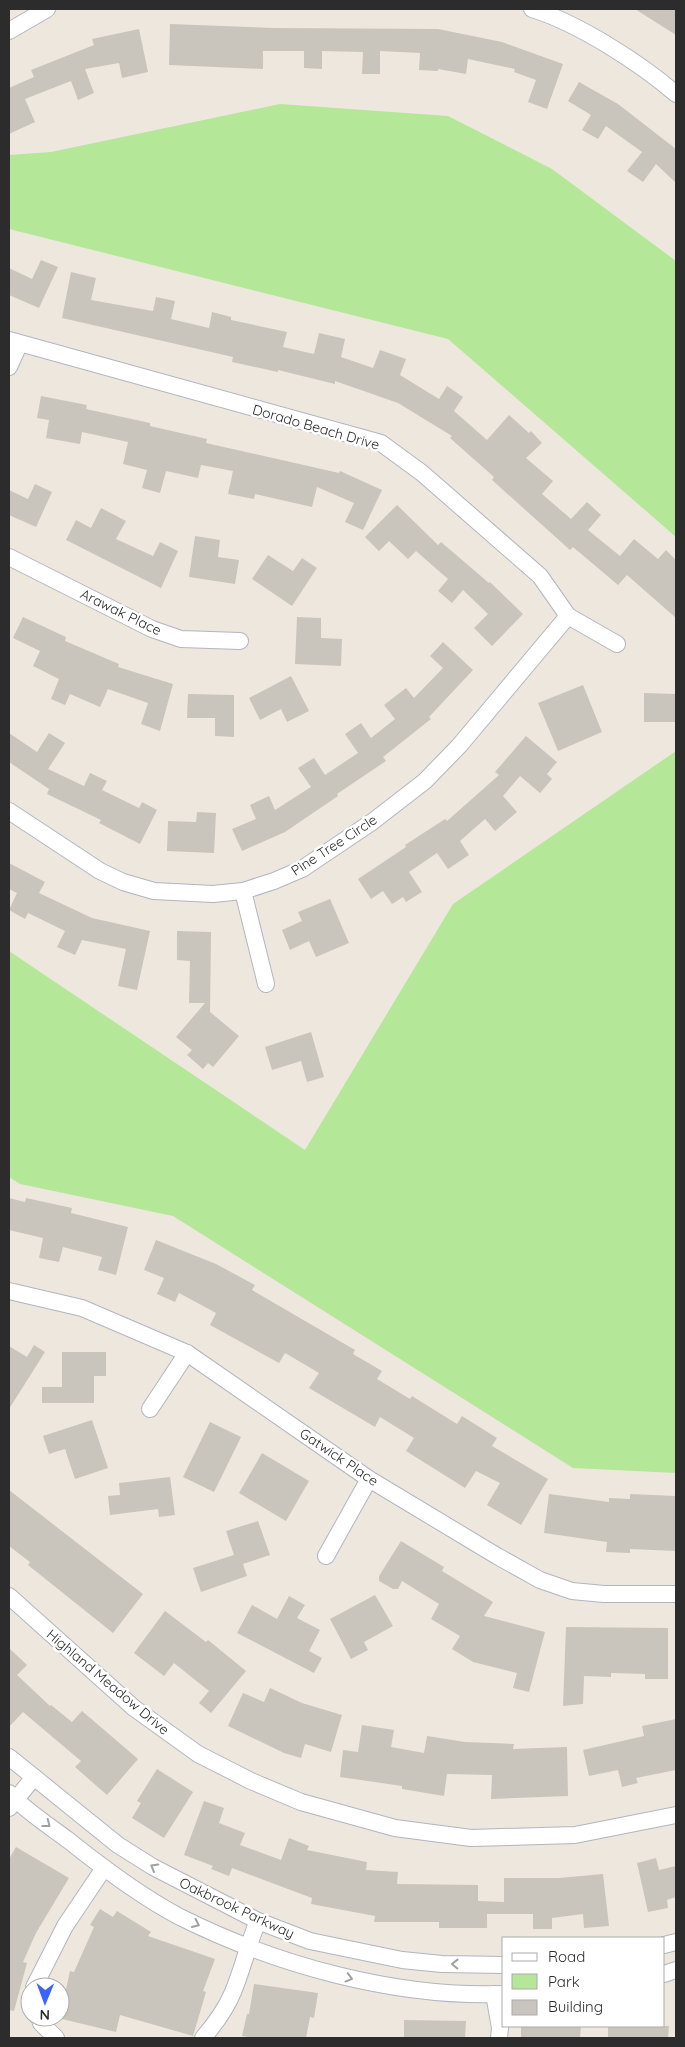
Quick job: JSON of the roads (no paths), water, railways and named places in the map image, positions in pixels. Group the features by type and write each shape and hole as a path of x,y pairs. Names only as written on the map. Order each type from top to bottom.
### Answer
{"street":[{"path":"9,31 47,9"},
{"path":"532,9 544,12 600,41 676,94"},
{"path":"9,367 14,342"},
{"name":"Dorado Beach Drive","path":"14,342 381,443 422,473 540,576 568,616 617,644"},
{"name":"Arawak Place","path":"9,557 152,629 180,639 240,641"},
{"name":"Pine Tree Circle","path":"9,811 100,872 123,882 154,891 213,894 242,891 302,869 372,822 425,781 459,746 568,616"},
{"path":"242,891 266,984"},
{"name":"Gatwick Place","path":"9,1291 82,1308 187,1354 369,1479 540,1580 580,1591 604,1594 676,1594"},
{"path":"150,1409 187,1354"},
{"path":"326,1556 369,1479"},
{"name":"Highland Meadow Drive","path":"9,1596 134,1708 198,1754 250,1781 318,1808 395,1828 471,1838 575,1835 676,1815"},
{"name":"Oakbrook Parkway","path":"9,1757 118,1845 153,1867 258,1921 310,1941 402,1960 442,1964 502,1965"},
{"path":"11,1800 34,1778"},
{"name":"Oakbrook Parkway","path":"11,1800 104,1868 179,1916 284,1961 355,1980 422,1989 499,1994"},
{"path":"39,1977 65,1926 104,1868"},
{"path":"203,2038 220,2017 233,1991 247,1945 258,1921"},
{"path":"499,1994 499,2038"},
{"path":"45,2027 56,2038"}]}
